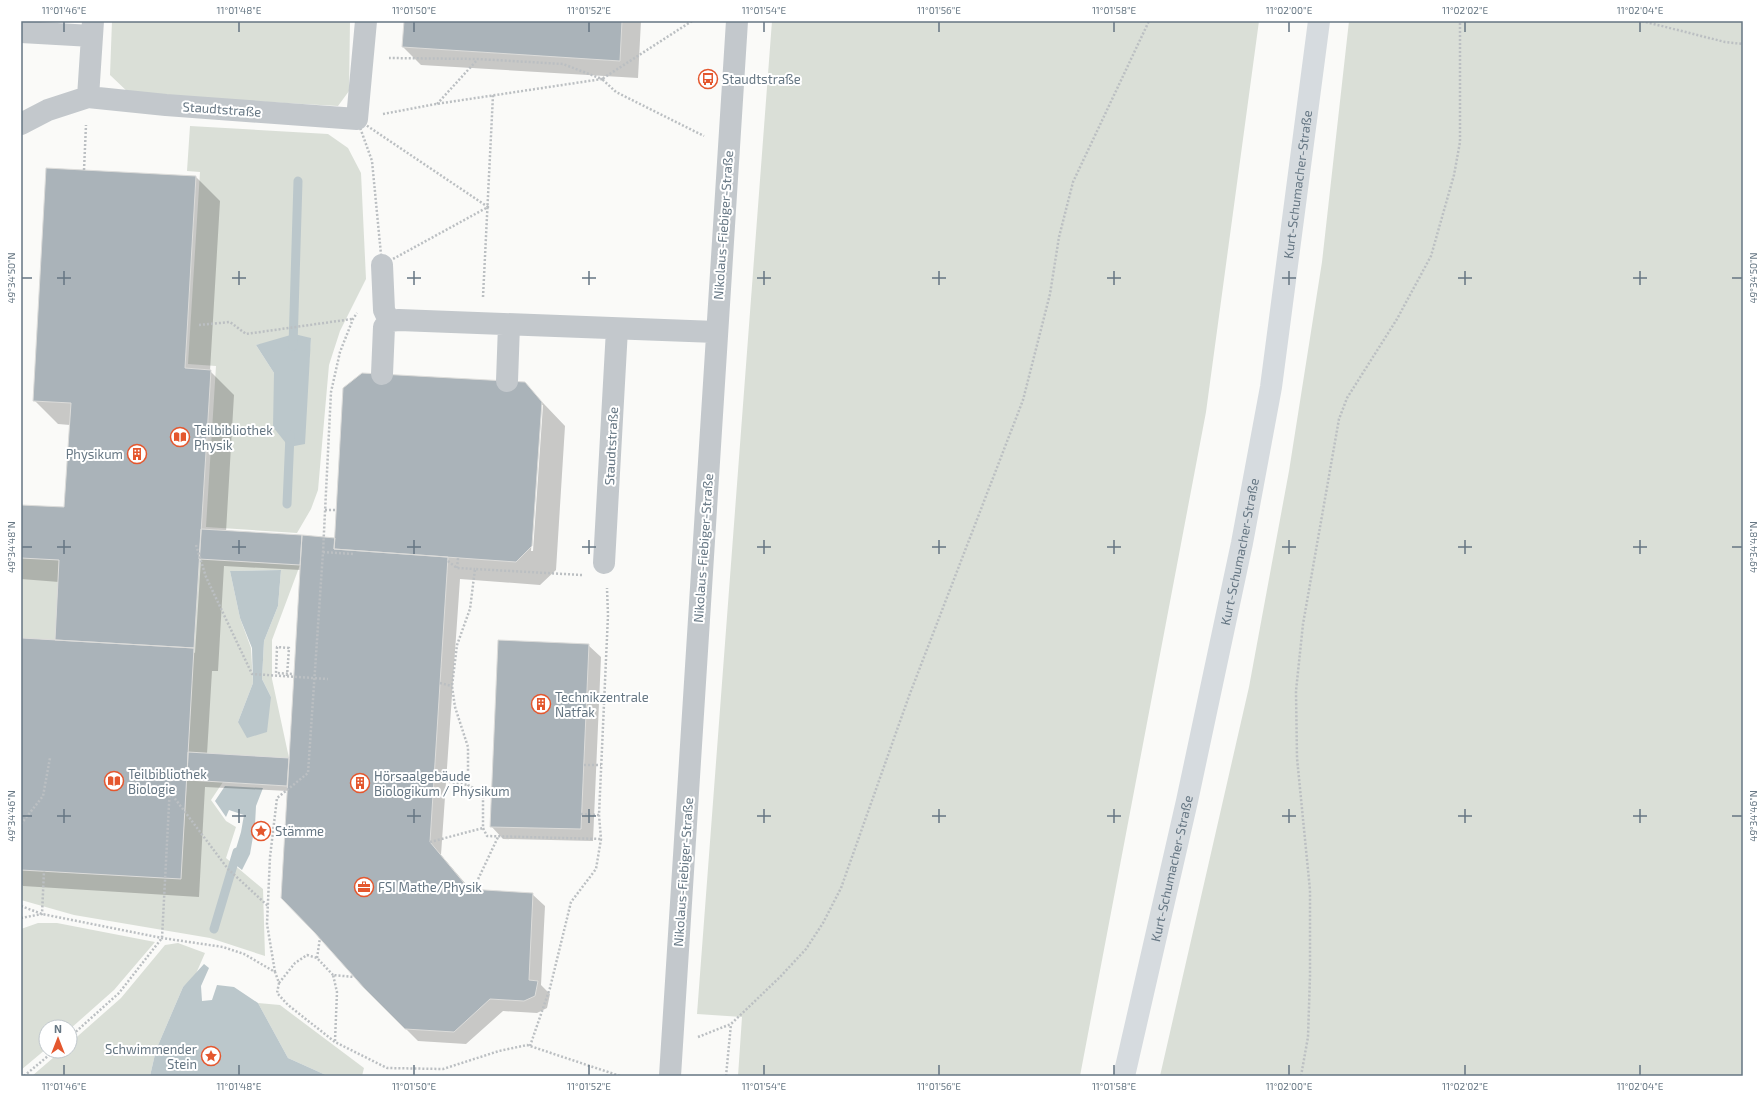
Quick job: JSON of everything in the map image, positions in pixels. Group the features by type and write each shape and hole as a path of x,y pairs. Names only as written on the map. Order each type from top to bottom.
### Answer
{"main road":[{"name":"Kurt-Schumacher-Straße","path":"1124,1076 1189,793 1242,543 1271,387 1319,21"}],"street":[{"path":"361,118 366,21"},
{"name":"Nikolaus-Fiebiger-Straße","path":"670,1076 716,332 737,21"},
{"path":"21,32 92,29 88,97"},
{"name":"Staudtstraße","path":"21,124 48,110 88,97 166,105 361,118"},
{"path":"382,265 384,310 389,321"},
{"path":"389,321 716,332"},
{"path":"382,374 384,327 389,321"},
{"path":"507,381 509,325"},
{"name":"Staudtstraße","path":"604,563 617,329"}],"path":[{"path":"379,115 436,104 602,79 692,21"},
{"path":"672,1048 730,1024 780,977 806,948 823,923 841,888 909,696 1023,400 1050,294 1059,237 1073,182 1149,21"},
{"path":"1301,1076 1308,1037 1310,976 1310,890 1297,758 1296,691 1303,624 1339,419 1347,398 1397,319 1431,256 1454,175 1460,142 1460,21"},
{"path":"1642,21 1725,42 1743,44"},
{"path":"364,57 478,59 563,64 602,79 616,92 728,148"},
{"path":"436,104 478,59"},
{"path":"481,324 493,96"},
{"path":"84,170 88,97"},
{"path":"361,118 488,207"},
{"path":"361,118 372,161 382,265 488,207"},
{"path":"279,983 274,972 267,924 270,857 277,798 308,773 323,552 331,392 340,352 357,312"},
{"path":"199,325 230,322 246,334 284,330 353,319"},
{"path":"325,510 337,510"},
{"path":"196,545 206,577 252,674 328,679"},
{"path":"323,552 354,554"},
{"path":"457,568 458,558"},
{"path":"448,561 457,568 581,575 587,577"},
{"path":"530,1046 550,988 571,902 596,869 601,838 599,815 608,615 604,563"},
{"path":"468,785 468,747 455,707 452,686 457,645 470,609 475,569"},
{"path":"287,676 288,669 289,648 277,647 276,673 282,673 288,673 293,674"},
{"path":"440,683 452,686"},
{"path":"21,824 43,796 50,758"},
{"path":"584,765 601,765"},
{"path":"78,1030 119,993 162,938 171,766"},
{"path":"433,779 468,785 483,794 482,828 487,836 601,838"},
{"path":"170,792 228,869 239,881 268,906"},
{"path":"582,814 599,815"},
{"path":"430,842 482,828"},
{"path":"473,890 498,837"},
{"path":"42,914 44,871"},
{"path":"21,906 42,914 162,938 223,947 244,954 274,972"},
{"path":"21,918 42,914"},
{"path":"317,958 320,938"},
{"path":"335,1042 337,992 333,975 317,958 307,955 295,963 279,983 277,993 288,1005 335,1042 387,1068 443,1069 499,1051 530,1046 620,1076"},
{"path":"333,975 354,977"},
{"path":"726,1076 730,1024"},
{"path":"24,1076 44,1059"}],"shaded area":[{"path":"112,21 350,21 349,91 338,106 130,94 110,75"},
{"path":"772,21 1259,21 1206,412 1080,1076 738,1076 742,1017 697,1014"},
{"path":"1349,21 1743,21 1743,1076 1160,1076 1249,687 1289,471 1322,262"},
{"path":"190,126 328,134 348,148 361,173 366,279 340,331 329,365 318,490 311,509 297,533 206,527 216,366 188,364 200,172 187,171","holes":["311,338 307,386 275,389 274,373 256,345"]},
{"path":"294,334 311,338 305,444 289,447 273,427 274,373 256,345"},
{"path":"21,558 59,560 55,640 22,638 21,657"},
{"path":"199,559 300,565 272,640 272,679 289,758 188,752","holes":["281,570 278,606 264,641 262,679 271,697 238,722 253,683 251,648 240,618 230,571"]},
{"path":"281,570 278,606 264,641 262,679 271,697 267,732 247,738 238,722 253,683 252,648 240,618 230,571"},
{"path":"187,780 223,782 211,800 226,821 236,827 226,858 263,889 265,956 210,938 74,915 21,900 21,870 181,879"},
{"path":"225,786 263,788 256,806 255,825 250,854 242,870 232,862 241,832 244,815 229,810 226,817 215,801"},
{"path":"38,923 57,923 155,942 114,990 78,1022 78,1019 38,1019 38,1056 21,1070 21,929"},
{"path":"178,943 205,953 195,976 183,987 156,1050 150,1076 32,1076 52,1059 78,1059 78,1036 121,998 165,945"},
{"path":"204,964 209,968 201,986 202,1001 212,1000 217,985 234,987 258,1003 288,1058 328,1076 150,1076 156,1050 183,987"},
{"path":"258,1003 280,1005 364,1068 362,1076 328,1076 288,1058"}],"building":[{"path":"404,21 622,21 620,61 402,47"},
{"name":"Physikum","path":"46,168 196,176 185,368 211,370 194,648 55,640 59,560 21,558 21,505 64,507 71,403 33,401"},
{"path":"362,373 525,382 542,402 532,546 516,562 334,549 343,388"},
{"path":"201,529 302,535 300,565 199,559"},
{"name":"Hörsaalgebäude Biologikum / Physikum","path":"302,535 335,538 334,549 448,557 430,842 469,889 533,893 529,980 538,981 535,996 524,1001 490,999 454,1032 405,1029 364,988 314,932 281,898"},
{"path":"22,638 194,648 181,879 21,870"},
{"name":"Technikzentrale Natfak","path":"498,640 589,644 581,829 490,827"},
{"path":"188,752 289,758 287,786 187,780"}],"waterway":[{"path":"293,346 298,181"},
{"path":"287,504 290,435"},
{"path":"214,929 237,852"}],"place":[{"name":"Staudtstraße","path":"708,79"},
{"name":"Teilbibliothek Physik","path":"180,437"},
{"name":"Physikum","path":"137,454"},
{"name":"Technikzentrale Natfak","path":"541,704"},
{"name":"Teilbibliothek Biologie","path":"114,781"},
{"name":"Hörsaalgebäude Biologikum / Physikum","path":"360,783"},
{"name":"Stämme","path":"261,831"},
{"name":"FSI Mathe/Physik","path":"364,887"},
{"name":"Schwimmender Stein","path":"211,1056"}]}
